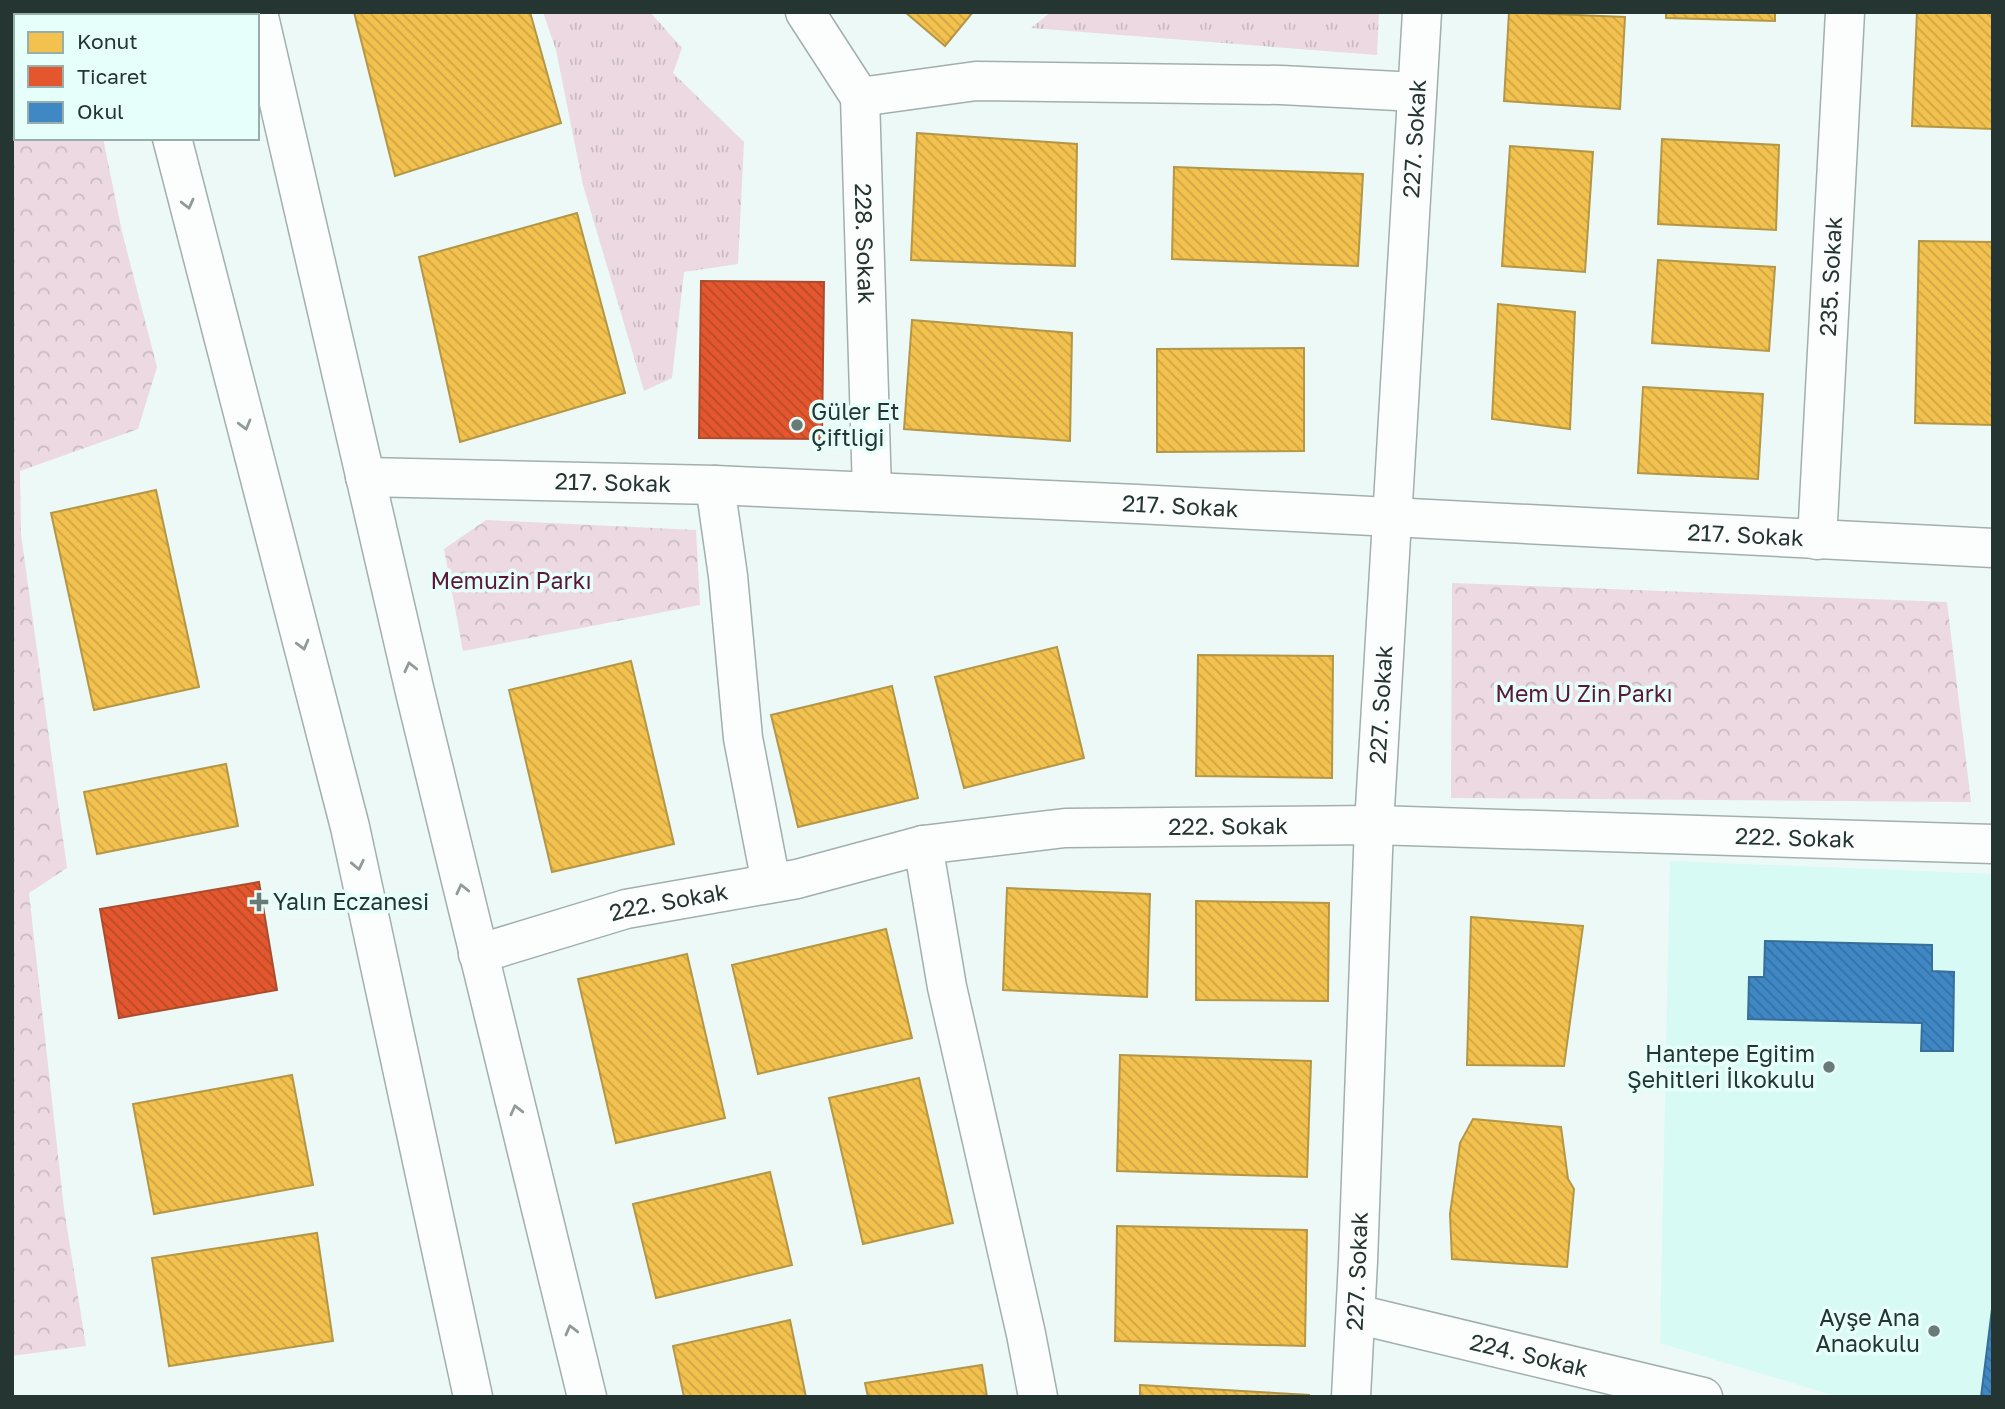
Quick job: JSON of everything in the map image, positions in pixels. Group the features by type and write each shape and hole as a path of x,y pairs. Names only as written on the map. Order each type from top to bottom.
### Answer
{"main road":[{"path":"805,12 860,97 976,81 1281,85 1417,92"},
{"name":"227. Sokak","path":"1351,1397 1374,825 1422,12"},
{"name":"235. Sokak","path":"1817,540 1845,12"},
{"path":"259,16 478,954 587,1397"},
{"name":"228. Sokak","path":"860,97 872,492"},
{"path":"173,140 350,827 473,1397"},
{"name":"217. Sokak","path":"365,477 715,485 1993,548"},
{"path":"715,485 728,576 743,738 771,883"},
{"name":"222. Sokak","path":"478,954 626,908 797,879 923,845 1065,828 1374,825 1993,844"},
{"path":"923,845 947,987 1038,1397"},
{"name":"224. Sokak","path":"1356,1314 1703,1397"}],"shaded area":[{"name":"Hantepe Eğitim Şehitleri İlkokulu","path":"1670,861 1993,874 1993,1397 1839,1397 1660,1343"}],"green space":[{"path":"12,12 57,12 59,14 14,14 14,140 103,140 122,232 157,367 138,429 20,471 21,534 67,868 29,893 64,1209 86,1346 12,1356"},
{"path":"543,12 650,12 682,48 673,73 744,142 738,264 684,272 672,378 644,391 583,185 556,50"},
{"path":"1051,12 1379,12 1377,55 1031,28"},
{"name":"Memuzin Parkı","path":"486,520 696,530 700,605 463,651 444,549"},
{"name":"Mem U Zin Parkı","path":"1452,583 1947,602 1971,802 1451,798"}],"building: Konut":[{"path":"354,12 530,12 561,123 395,176"},
{"path":"905,12 973,12 945,46"},
{"path":"1509,12 1625,17 1620,109 1504,101"},
{"path":"1666,12 1775,12 1775,21 1666,18"},
{"path":"1917,12 1993,12 1993,129 1912,126"},
{"path":"917,133 1077,144 1075,266 911,260"},
{"path":"1662,139 1779,145 1776,230 1658,224"},
{"path":"1510,146 1593,152 1585,272 1502,266"},
{"path":"1174,167 1363,174 1358,266 1172,259"},
{"path":"577,213 625,393 460,442 419,257"},
{"path":"1919,241 1993,242 1993,425 1915,423"},
{"path":"1658,260 1775,267 1769,351 1652,343"},
{"path":"1498,304 1575,312 1570,429 1492,419"},
{"path":"912,320 1072,333 1070,441 904,429"},
{"path":"1304,348 1304,451 1157,452 1157,349"},
{"path":"1643,387 1763,394 1758,479 1638,473"},
{"path":"156,490 199,687 94,710 51,513"},
{"path":"1057,647 1084,758 964,788 935,677"},
{"path":"1198,655 1333,656 1332,778 1196,776"},
{"path":"631,661 674,844 552,872 509,690"},
{"path":"892,686 918,798 798,827 771,715"},
{"path":"226,764 238,826 97,854 84,792"},
{"path":"1007,888 1150,894 1147,997 1003,990"},
{"path":"1196,901 1329,903 1328,1001 1196,1000"},
{"path":"1471,917 1583,926 1564,1066 1467,1065"},
{"path":"886,929 912,1038 758,1074 732,965"},
{"path":"687,954 725,1118 616,1143 578,979"},
{"path":"1120,1055 1311,1061 1307,1177 1117,1171"},
{"path":"292,1075 313,1185 154,1214 133,1104"},
{"path":"919,1078 953,1223 863,1244 829,1098"},
{"path":"1473,1119 1561,1127 1568,1179 1574,1189 1567,1267 1452,1259 1450,1214 1460,1143"},
{"path":"770,1172 792,1265 656,1298 633,1204"},
{"path":"1117,1226 1307,1230 1305,1346 1115,1341"},
{"path":"317,1233 333,1341 169,1366 152,1258"},
{"path":"790,1320 806,1397 684,1397 673,1346"},
{"path":"982,1365 987,1397 868,1397 865,1383"},
{"path":"1140,1385 1309,1395 1309,1397 1140,1397"}],"building: Ticaret":[{"path":"701,281 824,282 822,439 699,438"},
{"path":"259,882 277,990 119,1018 100,909"}],"building: Okul":[{"path":"1765,941 1932,945 1932,971 1954,972 1953,1051 1921,1051 1922,1023 1748,1019 1749,977 1764,977"},
{"path":"1993,1301 1993,1397 1981,1397"}],"place":[{"name":"Güler Et Çiftliği","path":"797,425"},
{"name":"Yalın Eczanesi","path":"259,902"},
{"name":"Hantepe Eğitim Şehitleri İlkokulu","path":"1829,1067"},
{"name":"Ayşe Ana Anaokulu","path":"1934,1331"}]}
